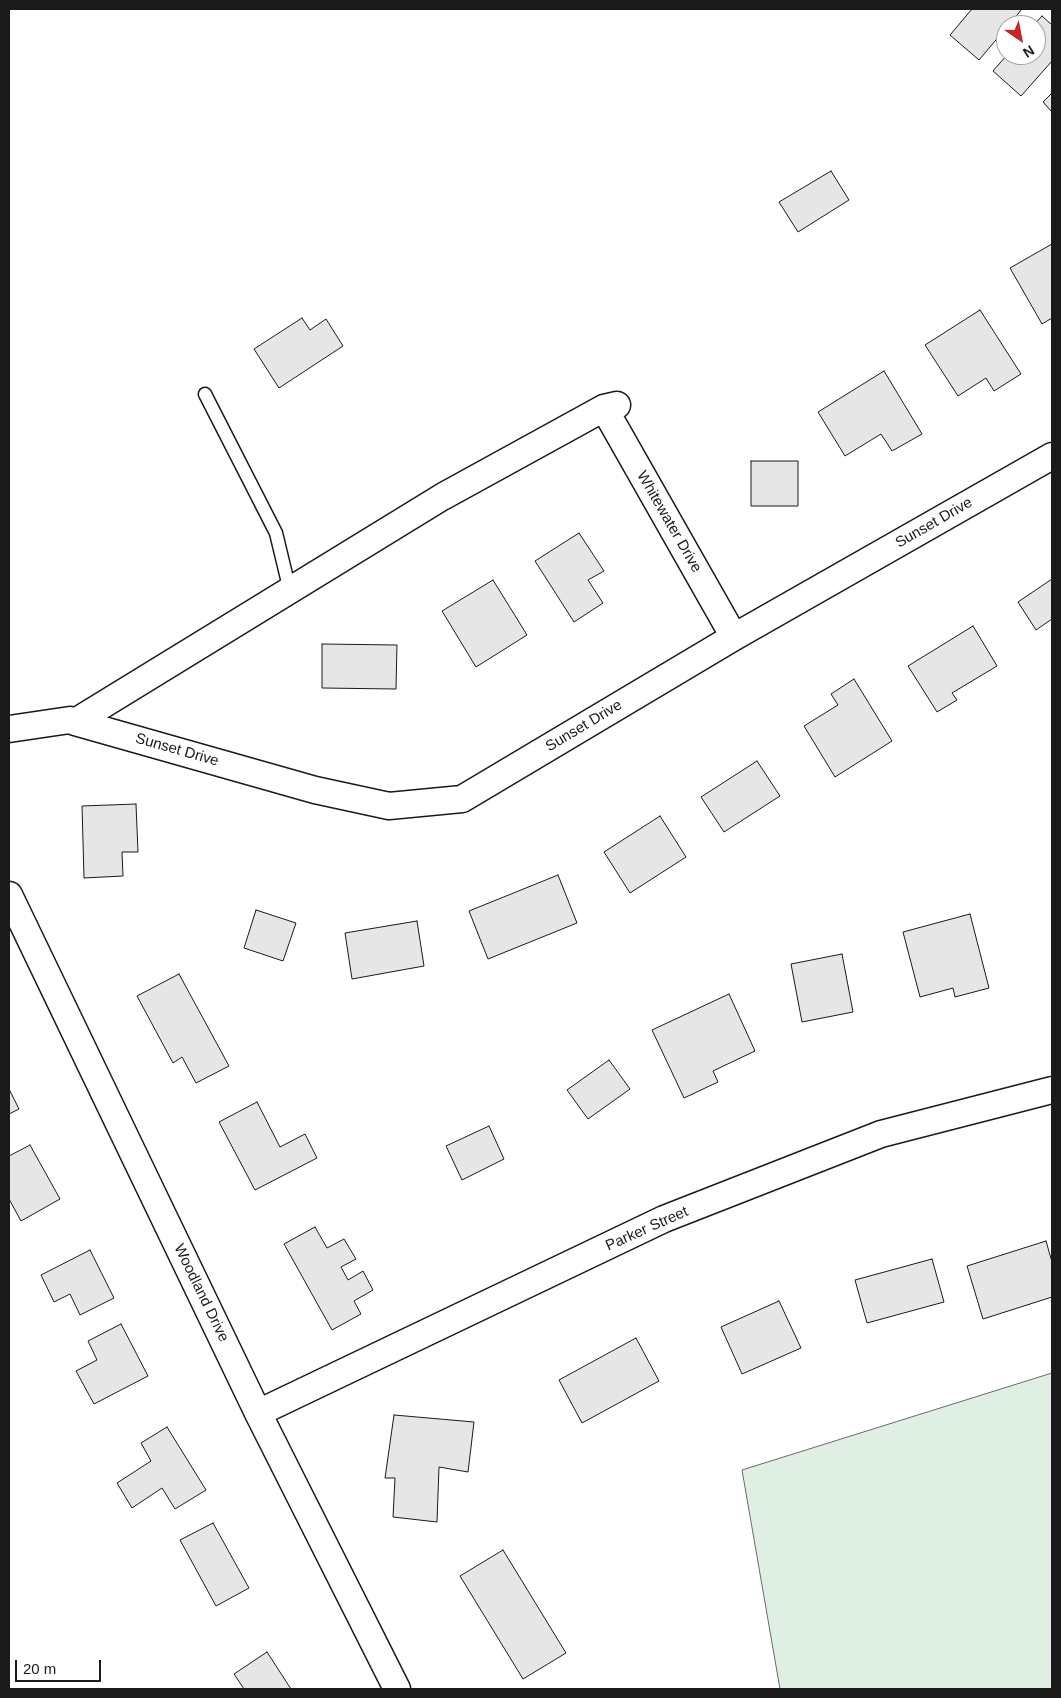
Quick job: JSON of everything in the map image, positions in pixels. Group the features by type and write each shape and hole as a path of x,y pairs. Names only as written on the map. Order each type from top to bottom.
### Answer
{"street":[{"name":"Sunset Drive","path":"75,722 442,497 611,406"},
{"name":"Whitewater Drive","path":"611,406 734,637"},
{"name":"Sunset Drive","path":"9,729 70,720 315,790 389,806 462,800 734,637 1052,456"},
{"name":"Woodland Drive","path":"9,894 258,1413 397,1689"},
{"name":"Parker Street","path":"258,1413 664,1219 881,1134 1052,1090"}],"lane":[{"path":"205,394 276,533 290,590"}],"green space":[{"path":"1052,1373 1052,1689 780,1689 742,1470"}],"building":[{"path":"972,9 1022,9 1017,15 996,15 996,40 979,60 950,35"},
{"path":"1046,20 1052,25 1052,61 1021,96 993,71 998,65 1046,65"},
{"path":"1052,93 1052,112 1043,102"},
{"path":"831,171 849,200 798,232 779,202"},
{"path":"1052,244 1052,318 1042,324 1010,268"},
{"path":"980,310 1021,374 994,391 986,378 958,396 925,345"},
{"path":"302,318 310,330 326,319 343,346 279,388 254,349"},
{"path":"884,371 922,434 892,451 881,434 845,456 818,412"},
{"path":"751,461 798,461 798,506 751,506"},
{"path":"579,533 604,571 588,580 603,603 574,622 535,561"},
{"path":"1052,579 1052,619 1036,630 1018,602"},
{"path":"493,580 527,635 476,667 442,611"},
{"path":"973,626 997,666 952,693 957,700 937,712 908,666"},
{"path":"322,644 397,645 396,689 322,688"},
{"path":"854,679 892,741 835,777 804,726 838,705 831,694"},
{"path":"757,761 780,796 724,832 701,797"},
{"path":"136,804 138,852 122,852 123,876 84,878 82,806"},
{"path":"660,816 686,857 630,893 604,852"},
{"path":"558,875 577,923 488,959 469,911"},
{"path":"256,910 296,923 283,961 244,948"},
{"path":"970,914 989,988 955,997 953,988 920,997 903,932"},
{"path":"417,921 424,966 352,979 345,933"},
{"path":"842,954 853,1012 802,1022 791,964"},
{"path":"179,974 229,1066 196,1083 182,1057 173,1063 137,996"},
{"path":"729,994 755,1051 713,1071 718,1082 684,1098 652,1030"},
{"path":"609,1060 630,1089 588,1119 567,1090"},
{"path":"9,1089 19,1109 9,1114"},
{"path":"257,1102 280,1147 305,1134 317,1158 255,1190 219,1122"},
{"path":"489,1126 504,1159 462,1180 446,1146"},
{"path":"30,1145 60,1199 21,1221 9,1199 9,1156"},
{"path":"315,1227 327,1248 344,1239 356,1259 341,1267 348,1280 363,1271 373,1290 354,1301 361,1314 332,1330 284,1244"},
{"path":"1046,1241 1052,1262 1052,1297 983,1319 967,1266"},
{"path":"90,1250 114,1298 80,1315 70,1294 54,1302 41,1275"},
{"path":"932,1259 944,1302 867,1323 855,1280"},
{"path":"779,1301 801,1348 742,1374 721,1327"},
{"path":"121,1324 148,1376 94,1404 76,1371 97,1360 88,1341"},
{"path":"636,1338 659,1381 582,1423 559,1380"},
{"path":"394,1415 474,1422 468,1472 439,1467 437,1522 393,1517 395,1478 385,1478"},
{"path":"167,1427 206,1490 175,1509 162,1488 132,1508 117,1483 151,1461 141,1443"},
{"path":"213,1523 249,1588 216,1606 180,1540"},
{"path":"503,1550 566,1653 523,1679 460,1576"},
{"path":"267,1652 291,1689 244,1689 234,1674"}]}
